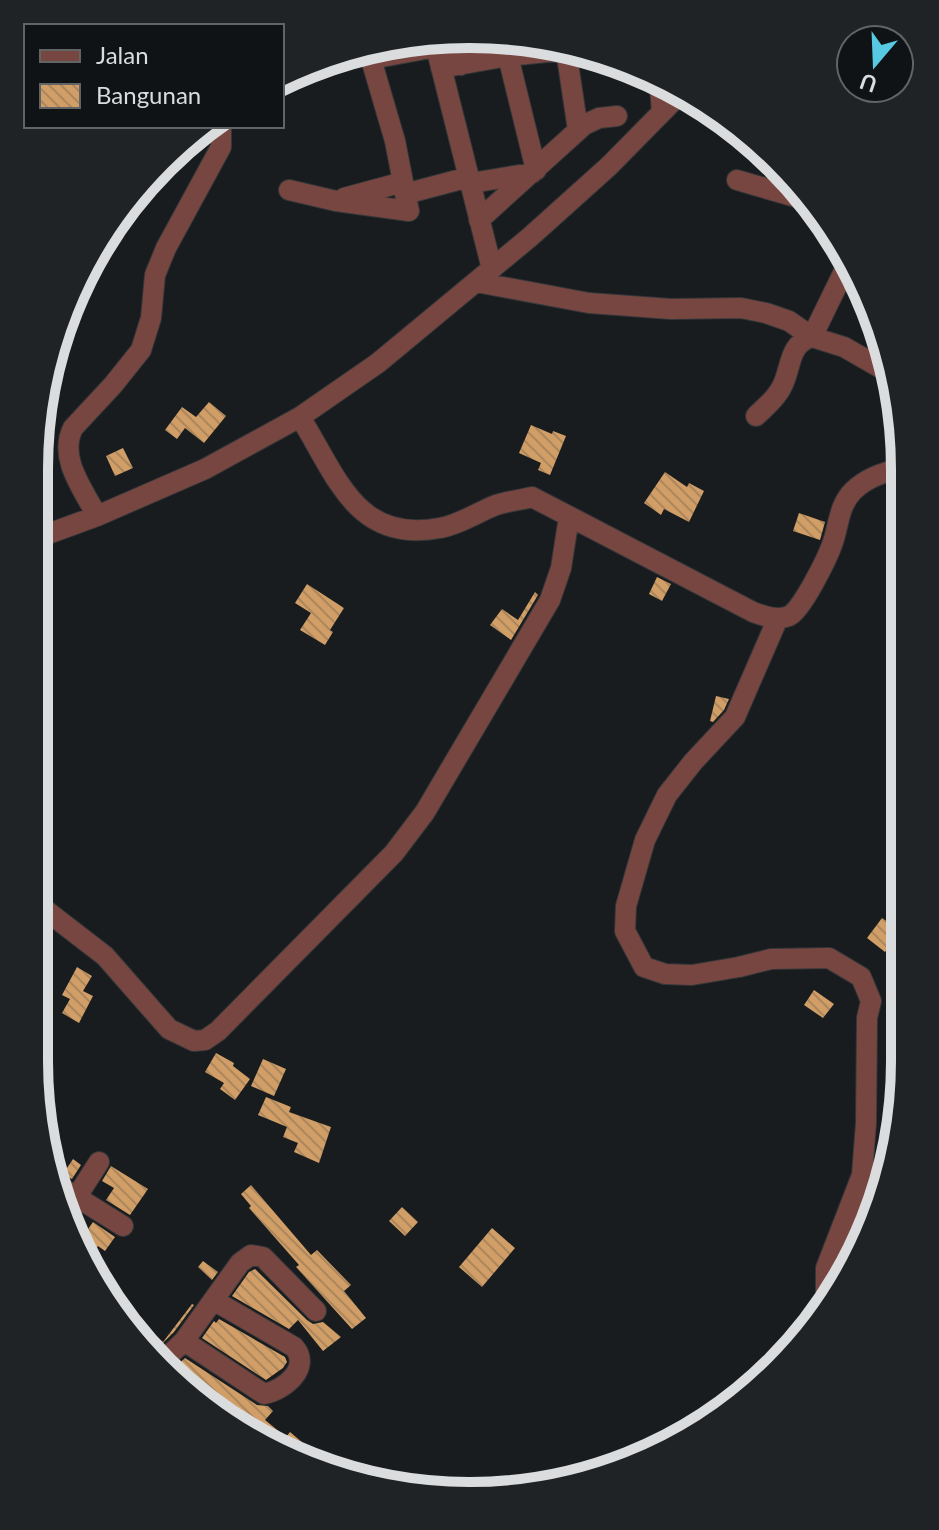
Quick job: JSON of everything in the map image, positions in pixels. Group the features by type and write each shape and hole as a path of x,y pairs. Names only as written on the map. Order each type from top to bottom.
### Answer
{"street":[{"path":"438,49 451,66"},
{"path":"454,49 451,66 479,220 484,275"},
{"path":"451,66 534,53"},
{"path":"508,56 534,172"},
{"path":"567,59 578,130"},
{"path":"289,190 336,201 409,211 395,141 371,60"},
{"path":"661,93 662,112"},
{"path":"48,534 205,469 300,417 378,363 609,166 674,100"},
{"path":"479,220 578,130 599,118 617,116"},
{"path":"97,516 67,457 69,436 141,350 151,318 155,275 166,248 221,147 221,129"},
{"path":"336,201 404,188 534,172"},
{"path":"737,180 789,195"},
{"path":"812,337 843,274"},
{"path":"484,275 589,303 671,309 741,308 789,321 812,337 844,347 878,367"},
{"path":"756,416 780,392 795,347 802,339 812,337"},
{"path":"300,417 352,501 371,520 394,530 441,528 501,503 532,497 753,612 778,618 790,616 799,608 833,543 843,506 854,490 874,477 891,472"},
{"path":"48,912 105,956 169,1029 194,1041 205,1040 218,1031 394,853 425,812 550,600 561,568 569,517"},
{"path":"778,618 735,717 667,795 645,840 626,906 625,931 644,967 665,974 692,975 771,959 829,958 861,977 871,1001 867,1018 862,1175 826,1268 826,1285"},
{"path":"73,1203 99,1162"},
{"path":"69,1192 123,1226"},
{"path":"168,1356 215,1301 240,1263 251,1255 269,1263 316,1311"},
{"path":"184,1341 264,1394 274,1391 296,1375 301,1356 294,1347 215,1301"}],"building":[{"path":"209,402 226,416 204,443 185,428 177,439 165,430 182,407 196,417"},
{"path":"531,425 566,436 550,475 538,470 541,463 519,453"},
{"path":"123,448 133,468 115,476 106,456"},
{"path":"665,472 687,487 689,483 704,491 689,522 664,509 661,515 644,503"},
{"path":"799,513 825,522 820,540 793,531"},
{"path":"657,577 671,584 662,601 649,594"},
{"path":"307,584 344,608 330,630 333,632 325,645 300,630 311,613 295,603"},
{"path":"535,592 538,595 511,640 490,625 502,609 518,620"},
{"path":"716,696 729,699 713,722 710,721"},
{"path":"882,918 891,924 891,944 885,952 867,938"},
{"path":"77,967 92,976 83,991 93,996 79,1023 62,1013 70,999 62,995"},
{"path":"814,990 834,1004 823,1018 804,1005"},
{"path":"216,1053 234,1063 233,1066 250,1079 235,1100 220,1089 224,1083 205,1072"},
{"path":"263,1059 286,1069 274,1096 251,1086"},
{"path":"266,1097 291,1107 289,1112 331,1127 319,1163 294,1152 298,1143 283,1137 287,1127 258,1115"},
{"path":"73,1159 81,1165 72,1179 63,1174"},
{"path":"111,1166 148,1189 130,1215 106,1200 114,1188 102,1181"},
{"path":"251,1185 311,1255 317,1250 351,1285 344,1291 366,1318 352,1329 296,1267 299,1265 249,1208 251,1206 241,1194"},
{"path":"402,1207 418,1222 405,1236 389,1221"},
{"path":"93,1222 115,1237 105,1251 98,1246 94,1252 85,1233"},
{"path":"492,1228 515,1248 482,1287 459,1267"},
{"path":"203,1261 218,1272 212,1280 198,1267"},
{"path":"255,1269 307,1320 313,1324 323,1322 341,1337 323,1351 298,1320 289,1329 232,1296 249,1272"},
{"path":"194,1305 160,1346 156,1341 158,1338 163,1342"},
{"path":"219,1319 285,1357 287,1362 283,1368 266,1380 202,1338"},
{"path":"185,1358 257,1405 268,1406 273,1411 265,1420 286,1437 290,1432 302,1442 299,1446 259,1426 213,1395 178,1365"}]}
